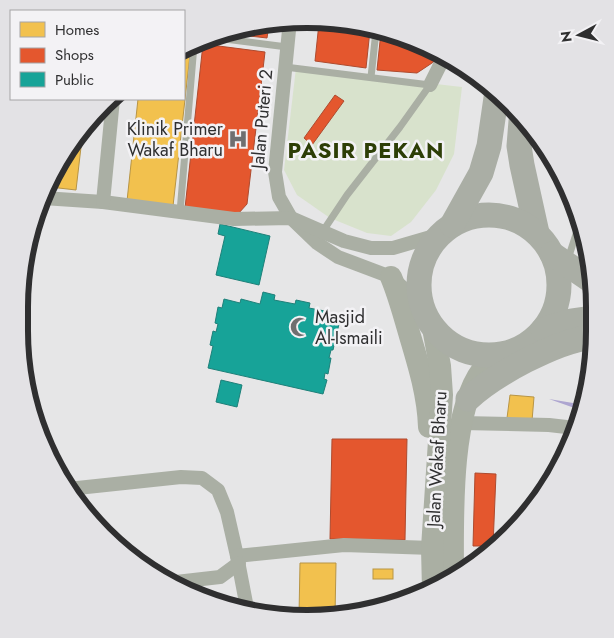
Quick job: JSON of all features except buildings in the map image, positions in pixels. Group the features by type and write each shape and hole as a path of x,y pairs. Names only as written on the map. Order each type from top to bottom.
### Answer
{"highway":[{"path":"496,102 489,146 481,173 446,230 431,246 424,260 420,274 419,290 422,306 433,328 446,341 463,351 481,356 500,355 516,351 531,342 543,330 554,313 559,294 559,259"},
{"path":"521,127 522,165 537,233"},
{"path":"446,230 466,219 480,215 496,215 510,218 524,224 537,233 559,259 585,276"},
{"path":"543,330 571,321 586,319"},
{"path":"468,399 505,372 568,342 586,338"}],"main road":[{"path":"391,277 426,396 429,420 433,513"},
{"name":"Jalan Wakaf Bharu","path":"433,328 440,366 442,395 433,513 433,581"},
{"name":"Jalan Wakaf Bharu","path":"453,569 455,469 462,423 468,399 475,382 483,369 500,355"}],"street":[{"name":"Jalan Puteri 2","path":"289,28 275,172 279,197 292,218"},
{"path":"430,84 441,62"},
{"path":"103,202 112,106"},
{"path":"50,198 103,202 234,218 292,218 320,237 338,257 391,277 422,306"},
{"path":"320,237 372,248 393,248 446,230"},
{"path":"462,423 540,424 569,427"},
{"path":"76,488 181,477 202,478 218,490 227,512 246,604"},
{"path":"182,581 220,577 238,559 344,545 432,548"}],"lane":[{"path":"371,77 375,36"},
{"path":"227,39 287,47"},
{"path":"180,212 193,52"},
{"path":"285,67 430,84 347,195 320,237"},
{"path":"559,259 576,231"}],"green space":[{"path":"296,68 462,87 454,154 436,190 411,222 391,236 367,233 330,218 297,195 284,170"}],"shaded area":[{"path":"549,399 577,404 576,408"}],"place":[{"name":"Klinik Primer Wakaf Bharu","path":"238,139"},
{"name":"Masjid Al-Ismaili","path":"300,327"}],"district":[{"name":"PASIR PEKAN","path":"366,150"}]}
